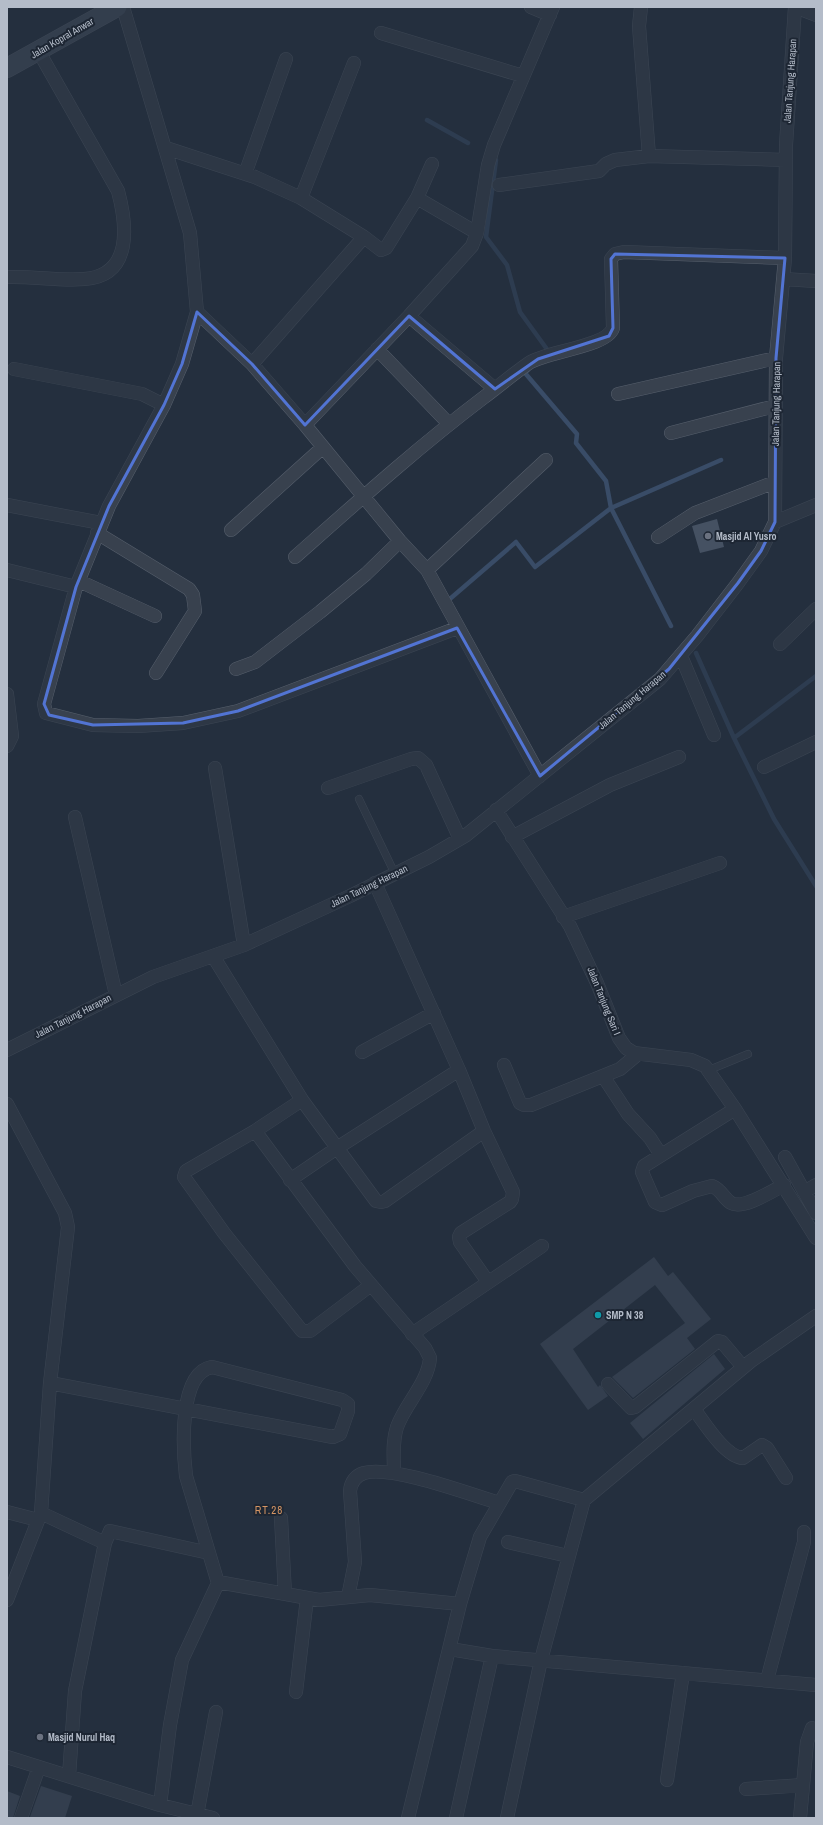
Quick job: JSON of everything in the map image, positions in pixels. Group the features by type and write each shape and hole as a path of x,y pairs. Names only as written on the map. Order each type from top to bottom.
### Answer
{"street":[{"name":"Jalan Kopral Anwar","path":"7,68 39,52 117,7"},
{"path":"123,7 190,233 197,312 182,364 164,405 99,528 78,584 44,704 44,709 49,715 93,725 138,726 183,723 238,711 457,628"},
{"path":"305,425 409,316 472,246 477,233 490,158 523,76 552,11 531,7"},
{"path":"641,7 639,26 649,156"},
{"path":"795,7 816,15"},
{"name":"Jalan Tanjung Harapan","path":"7,1050 153,977 244,945 395,874 460,839 653,685 681,656 761,550 776,522 776,358 785,258 786,160 795,7"},
{"path":"381,33 523,76"},
{"path":"7,276 85,279 100,276 109,271 118,262 122,250 124,216 118,191 39,52"},
{"path":"245,174 286,59"},
{"path":"301,198 354,63"},
{"path":"166,148 245,174 301,198 364,237 379,249 386,248 417,198 432,164"},
{"path":"499,185 599,171 606,164 614,160 649,156 786,160"},
{"path":"417,198 477,233"},
{"path":"252,364 364,237"},
{"path":"295,557 449,424 530,362 600,341 612,333 611,259 615,254 632,252 785,258"},
{"path":"783,279 816,281"},
{"path":"197,312 252,364 305,425 322,448 364,496 400,541 427,570 457,628 540,776"},
{"path":"409,316 495,389"},
{"path":"377,349 449,424"},
{"path":"618,394 776,358"},
{"path":"14,369 142,394 164,405"},
{"path":"671,433 775,406"},
{"path":"231,530 322,448"},
{"path":"427,570 546,460"},
{"path":"658,537 696,514 776,482"},
{"path":"776,522 816,505"},
{"path":"7,506 99,528 189,589 193,595 195,611 156,673"},
{"path":"236,669 255,662 314,616 366,574 400,541"},
{"path":"7,570 78,584 155,616"},
{"path":"780,644 816,609"},
{"path":"681,656 714,736"},
{"path":"7,694 12,736 7,746"},
{"path":"764,767 816,742"},
{"path":"512,837 610,785 679,757"},
{"path":"328,788 411,759 418,758 426,765 460,839"},
{"path":"215,768 244,945"},
{"name":"Jalan Tanjung Sari I","path":"496,810 563,917 588,963 619,1038 630,1051 638,1054"},
{"path":"75,817 116,995"},
{"path":"563,917 720,863"},
{"path":"375,883 434,1013 484,1131 512,1188 512,1199 461,1232 459,1237 460,1242 488,1282"},
{"path":"213,956 302,1100 376,1201 381,1202 484,1131"},
{"path":"362,1052 434,1013"},
{"path":"504,1065 520,1103 524,1105 531,1105 620,1069 638,1054 694,1060 702,1063 709,1070 735,1109 816,1238"},
{"path":"290,1180 459,1070"},
{"path":"603,1076 628,1114 650,1138 661,1155"},
{"path":"302,1100 185,1174 186,1179 224,1233 304,1332 310,1331 371,1285"},
{"path":"7,1104 65,1213 68,1227 50,1383 40,1516 7,1600"},
{"path":"735,1109 644,1166 642,1172 655,1202 662,1205 693,1191 712,1186 721,1191 732,1204 746,1204 784,1185"},
{"path":"255,1131 290,1180 371,1285 429,1354 430,1362 398,1427 394,1443 394,1473"},
{"path":"785,1157 816,1213"},
{"path":"804,1192 816,1185"},
{"path":"412,1334 542,1246"},
{"path":"507,1818 541,1660 584,1500 743,1367 816,1316"},
{"path":"608,1384 631,1408 635,1407 718,1341 722,1342 743,1367"},
{"path":"50,1383 186,1408 333,1437 340,1434 348,1404 342,1400 212,1367 203,1369 193,1381 186,1408 184,1459 186,1476 218,1582 182,1660 170,1725 160,1805"},
{"path":"694,1409 721,1444 733,1455 742,1458 762,1445 766,1448 786,1478"},
{"path":"348,1597 355,1562 351,1485 357,1476 364,1473 394,1473 439,1484 499,1503"},
{"path":"408,1818 460,1604 480,1537 509,1484 515,1481 584,1500"},
{"path":"7,1512 40,1516 105,1543"},
{"path":"281,1518 286,1594"},
{"path":"69,1776 75,1691 105,1543 110,1531 209,1553"},
{"path":"767,1680 804,1542 804,1532"},
{"path":"508,1542 568,1556"},
{"path":"218,1582 319,1600 370,1595 460,1604"},
{"path":"296,1692 306,1598"},
{"path":"450,1650 492,1656 816,1685"},
{"path":"456,1818 492,1656"},
{"path":"667,1780 683,1673"},
{"path":"197,1815 216,1712"},
{"path":"800,1818 807,1742 812,1728"},
{"path":"7,1756 160,1805 213,1818"},
{"path":"21,1818 39,1767"},
{"path":"746,1789 803,1785"}],"lane":[{"path":"359,799 395,874"},
{"path":"709,1070 748,1054"}],"highlighted area":[{"path":"615,254 785,258 776,358 775,522 761,551 738,583 669,669 540,776 457,628 238,711 183,723 93,725 49,715 44,704 76,587 109,506 164,405 182,364 197,312 252,364 305,425 409,316 495,389 538,359 609,336 613,328 611,259"}],"building":[{"name":"Masjid Al Yusro","path":"717,519 724,547 700,553 692,526"},
{"path":"654,1257 668,1276 673,1272 711,1319 687,1338 695,1349 633,1398 612,1377 685,1323 655,1285 573,1349 598,1387 600,1385 608,1396 588,1410 540,1344"},
{"path":"714,1354 725,1369 643,1439 630,1423"},
{"path":"41,1786 72,1796 65,1818 30,1817"},
{"path":"7,1791 20,1796 13,1818 7,1818"}],"waterway":[{"path":"427,120 468,143"},
{"path":"496,160 486,237 507,265 520,312 549,352 547,353"},
{"path":"528,370 525,373 577,434 576,443 606,481 611,508 671,626"},
{"path":"451,598 516,542 535,567 611,508 721,460"},
{"path":"696,653 734,738 774,819 816,886"},
{"path":"734,738 816,676"}],"place":[{"name":"Masjid Al Yusro","path":"708,536"},
{"name":"SMP N 38","path":"598,1315"},
{"name":"Masjid Nurul Haq","path":"40,1737"}],"district":[{"name":"RT.28","path":"269,1510"}]}
